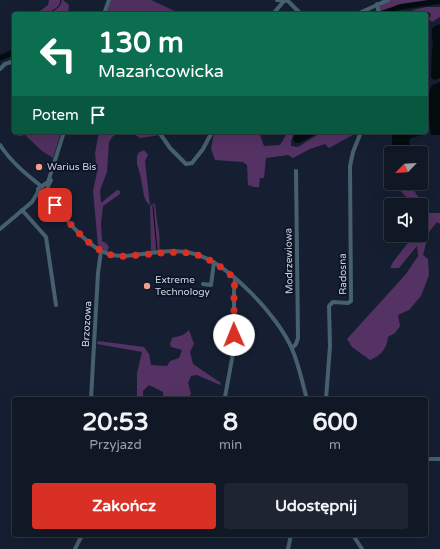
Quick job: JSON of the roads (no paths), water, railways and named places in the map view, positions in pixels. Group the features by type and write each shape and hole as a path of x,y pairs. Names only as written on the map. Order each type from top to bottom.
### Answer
{"street":[{"path":"105,12 109,0"},
{"path":"277,0 287,1 299,12"},
{"path":"361,12 388,0"},
{"path":"275,12 287,1"},
{"path":"377,4 379,12"},
{"path":"0,69 5,64 12,62"},
{"path":"0,229 32,202 48,182 63,134"},
{"path":"160,134 170,148 186,164 192,163 203,149 211,134"},
{"name":"Radosna","path":"326,397 329,359 329,306 333,302 348,303 351,301 350,166 359,134"},
{"path":"0,145 8,156 55,205 75,229 101,251 118,256 191,252 214,262 235,279 268,311 292,348 305,397"},
{"name":"Modrzewiowa","path":"292,348 296,344 298,338 296,171"},
{"path":"52,173 48,191 55,205"},
{"path":"41,191 48,191"},
{"path":"41,191 48,191"},
{"path":"22,210 46,237 56,305"},
{"name":"Brzozowa","path":"91,397 98,273 101,251"},
{"path":"203,284 211,284 214,262"},
{"path":"225,397 234,348 235,279"},
{"path":"428,459 440,459"},
{"path":"75,549 81,537"},
{"path":"288,549 291,537"},
{"path":"354,537 362,549"}],"waterway":[{"path":"50,12 60,5 61,0"},
{"path":"386,12 400,7 440,1"},
{"path":"0,58 12,53"},
{"path":"153,206 157,251"}],"place":[{"name":"Warius Bis","path":"39,167"},
{"name":"Extreme Technology","path":"147,286"}]}
